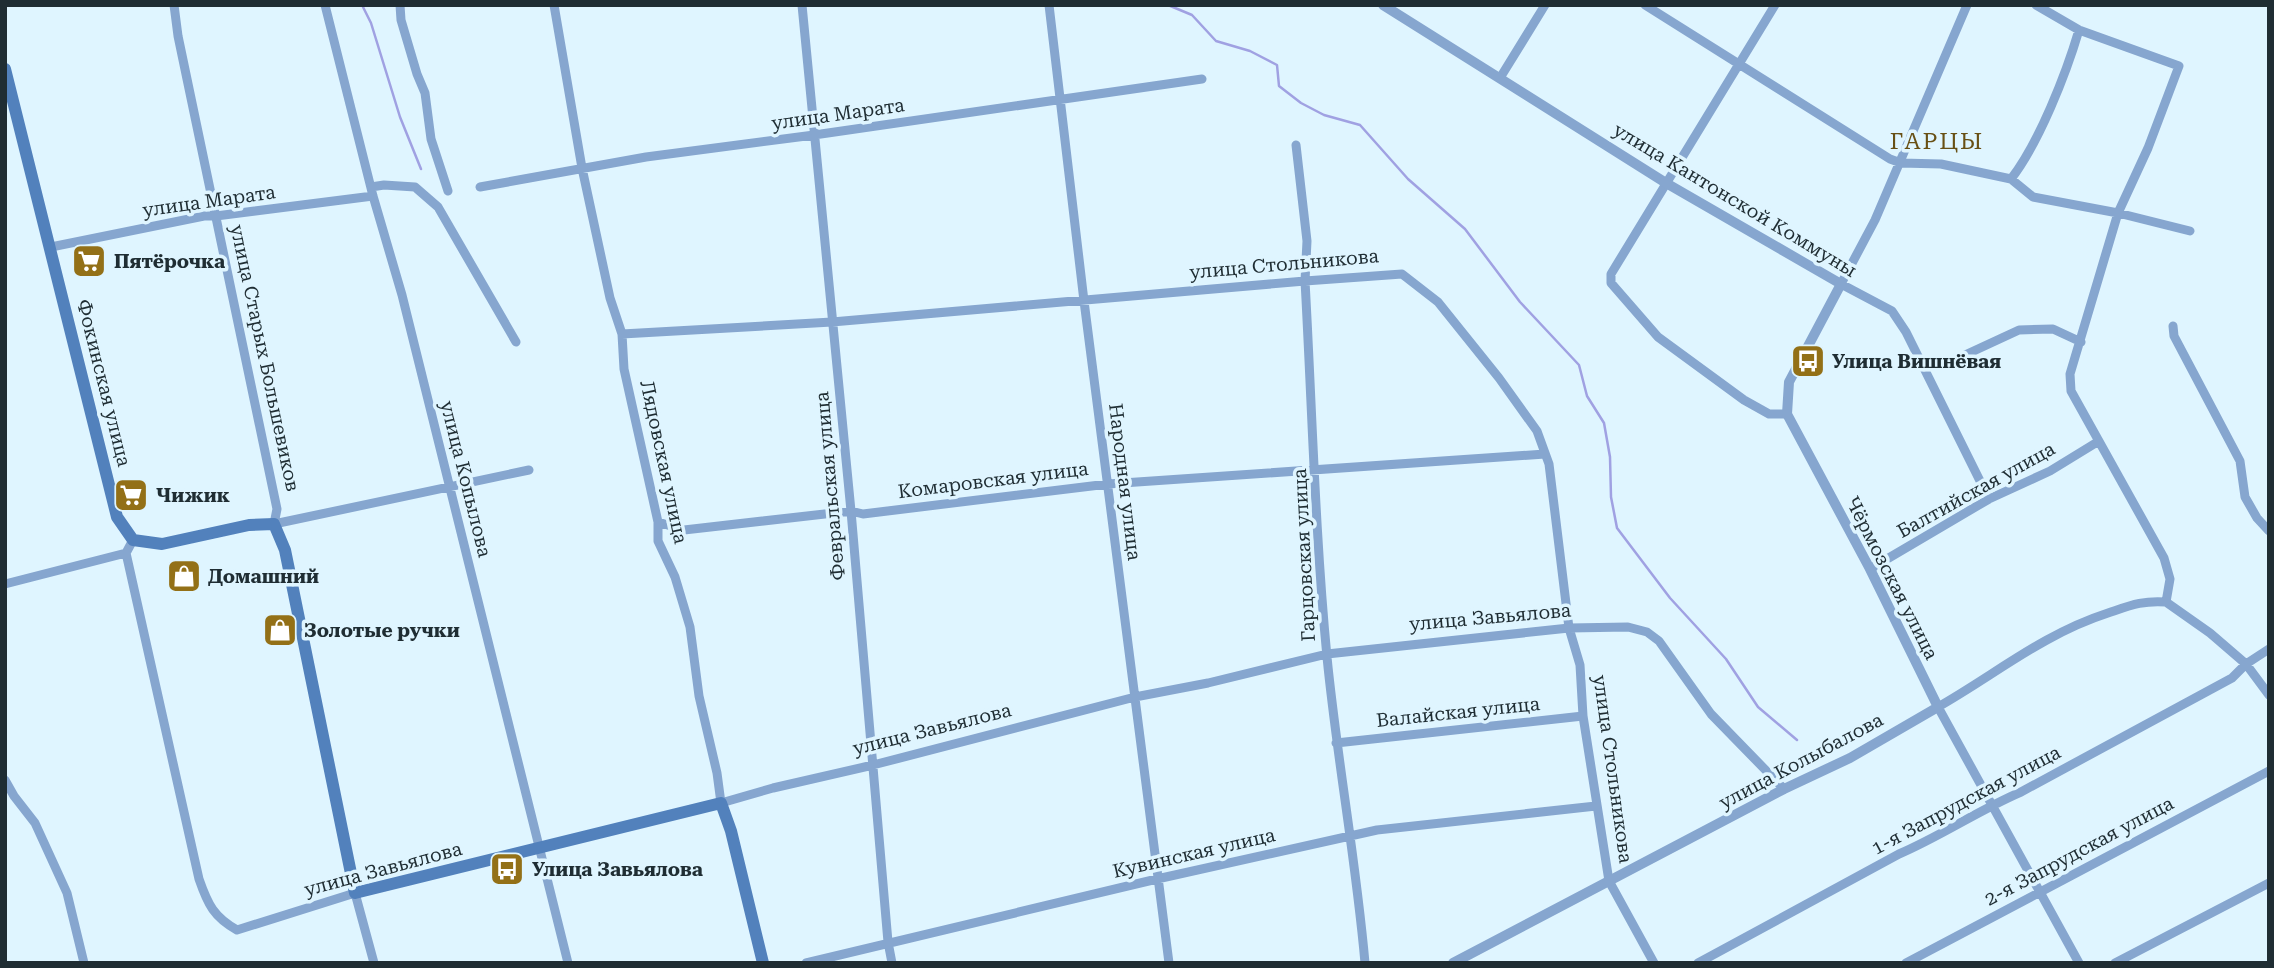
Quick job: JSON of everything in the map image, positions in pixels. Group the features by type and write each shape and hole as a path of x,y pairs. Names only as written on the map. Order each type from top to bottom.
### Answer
{"main road":[{"name":"Фокинская улица","path":"5,69 117,517 133,540"},
{"path":"133,540 162,544 249,525 274,524"},
{"name":"улица Старых Большевиков","path":"274,524 285,550 355,893"},
{"name":"улица Завьялова","path":"355,893 721,803"},
{"name":"Лядовская улица","path":"721,803 731,831 763,963"}],"street":[{"name":"улица Старых Большевиков","path":"174,5 178,36 276,509 274,524"},
{"name":"улица Копылова","path":"325,5 372,191 402,295 568,963"},
{"path":"400,5 416,74 425,93 431,139 448,191"},
{"name":"Лядовская улица","path":"554,5 582,168 610,298 622,334 624,369 658,522 658,541 675,577 690,627 699,695 721,803"},
{"name":"Февральская улица","path":"802,5 892,963"},
{"name":"Народная улица","path":"1049,5 1169,963"},
{"name":"улица Кантонской Коммуны","path":"1383,5 1666,183 1892,311 1906,332 1989,499"},
{"path":"1500,78 1545,5"},
{"path":"1645,5 1890,159 1901,163 1941,164 2011,179 2033,197 2118,213 2190,231"},
{"path":"1775,5 1611,274 1611,283 1658,337 1744,400 1769,414 1787,414 1789,382 1875,220 1967,5"},
{"path":"2036,5 2079,30 2179,66 2148,148 2118,213 2070,374 2071,391 2164,558 2170,579 2166,602 2246,664 2269,695"},
{"path":"2011,179 2022,165 2049,107 2071,57 2079,30"},
{"name":"улица Марата","path":"480,187 646,157 1202,79"},
{"name":"Гарцовская улица","path":"1296,145 1307,241 1305,281 1327,654 1365,963"},
{"name":"улица Марата","path":"51,247 204,216 372,191 384,185 415,187 438,207 516,342"},
{"name":"улица Стольникова","path":"622,334 832,322 1402,274 1438,302 1499,378 1537,431 1549,464 1570,628 1580,665 1583,716 1609,881 1654,963"},
{"path":"2173,326 2174,336 2240,461 2245,497 2257,519 2269,531"},
{"path":"1923,367 1952,361 2019,330 2053,329 2081,342"},
{"name":"Чёрмозская улица","path":"1787,414 1870,569 1938,707 2079,963"},
{"name":"Балтийская улица","path":"1870,569 1989,499 2050,471 2098,441"},
{"name":"Комаровская улица","path":"658,522 684,530 851,511 863,514 1108,484 1545,454"},
{"path":"274,524 528,470"},
{"path":"5,584 126,553 133,540"},
{"name":"улица Завьялова","path":"126,553 200,879 204,893 219,920 237,930 355,893"},
{"name":"улица Колыбалова","path":"1453,963 1784,789 1850,758 1938,707 2032,646 2083,621 2146,601 2166,602"},
{"name":"улица Завьялова","path":"721,803 1135,697 1208,683 1327,654 1570,628 1628,627 1647,632 1659,641 1712,714 1784,789"},
{"name":"1-я Запрудская улица","path":"1699,963 2232,678 2246,664 2269,649"},
{"name":"Валайская улица","path":"1336,743 1583,716"},
{"name":"2-я Запрудская улица","path":"1906,963 2269,771"},
{"path":"5,780 35,823 67,893 84,963"},
{"name":"Кувинская улица","path":"806,963 1157,879 1377,830 1596,806"},
{"path":"2115,963 2269,883"},
{"name":"улица Старых Большевиков","path":"355,893 374,963"}],"waterway":[{"path":"362,5 371,23 400,117 421,169"},
{"path":"1168,5 1192,15 1216,41 1250,51 1277,65 1279,86 1301,103 1324,115 1360,125 1408,179 1465,229 1520,302 1579,365 1587,396 1604,423 1610,457 1611,497 1617,528 1670,598 1726,659 1758,707 1797,740"}],"place":[{"name":"Пятёрочка","path":"89,261"},
{"name":"Улица Вишнёвая","path":"1808,361"},
{"name":"Чижик","path":"131,495"},
{"name":"Домашний","path":"184,576"},
{"name":"Золотые ручки","path":"280,630"},
{"name":"Улица Завьялова","path":"507,869"}],"district":[{"name":"ГАРЦЫ","path":"1937,141"}]}
